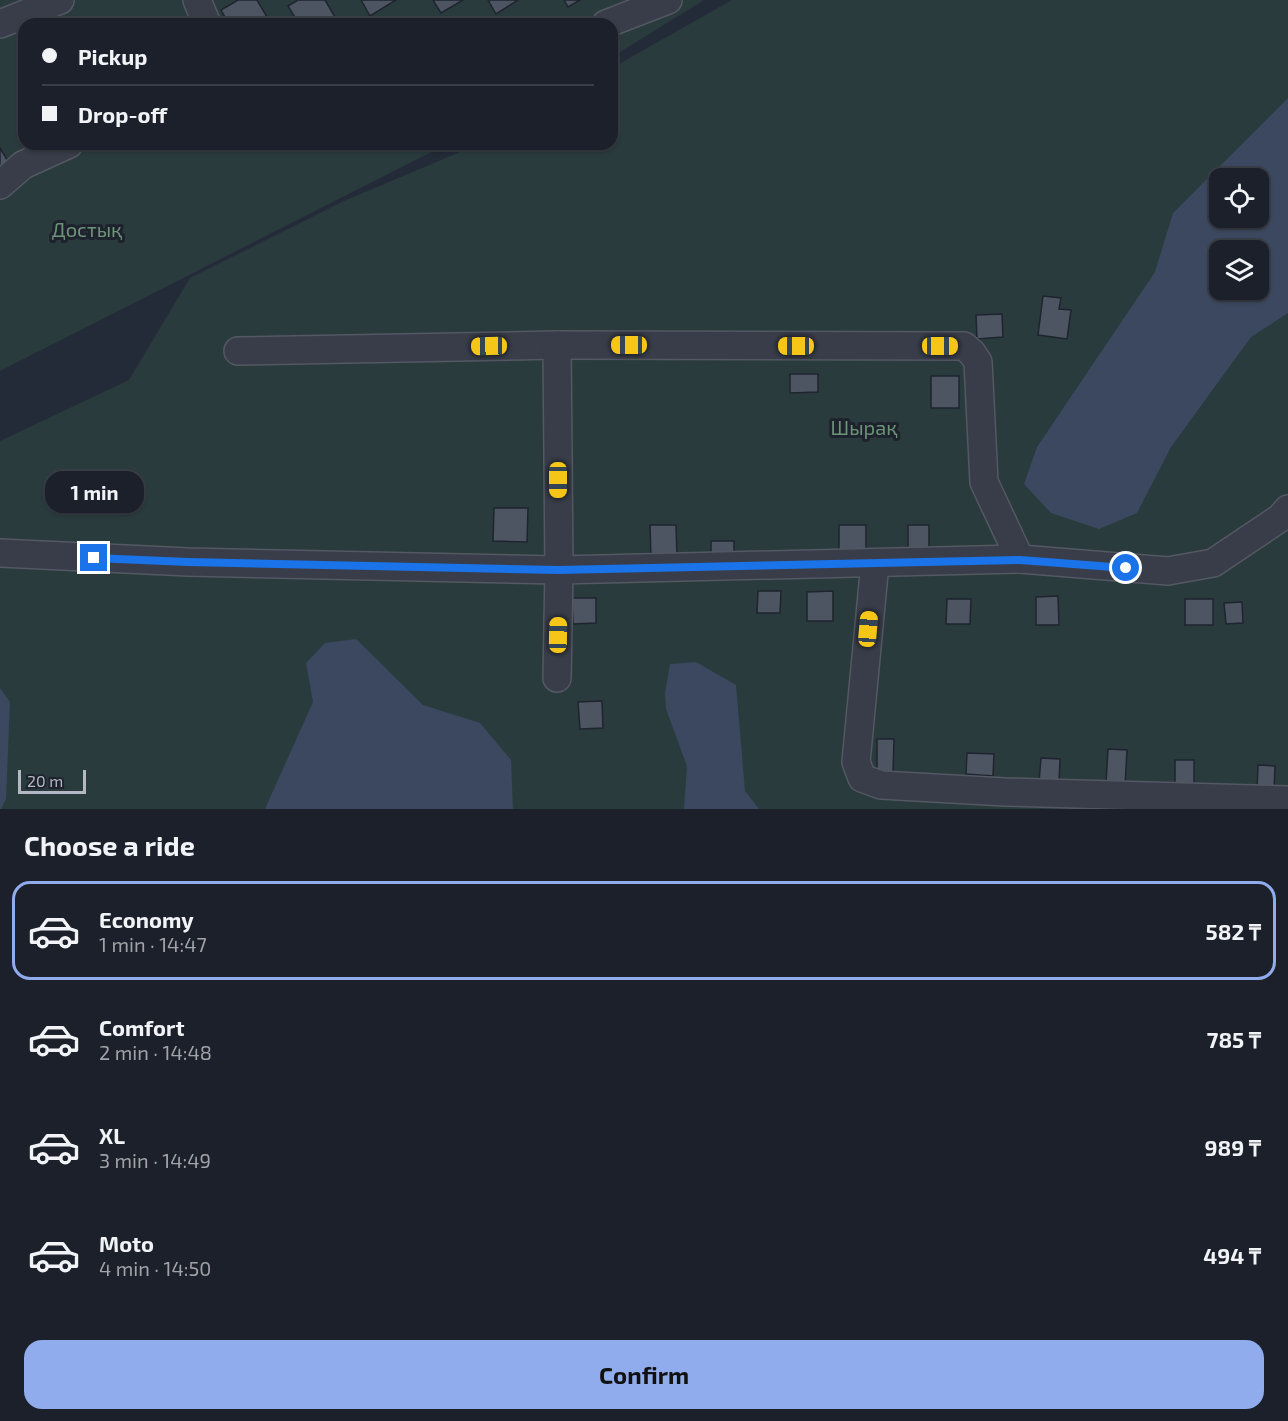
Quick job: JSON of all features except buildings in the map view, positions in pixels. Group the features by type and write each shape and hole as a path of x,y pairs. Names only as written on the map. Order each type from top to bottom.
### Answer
{"street":[{"path":"0,24 60,0"},
{"path":"197,0 204,18"},
{"path":"618,19 668,0"},
{"path":"0,185 23,165 56,150"},
{"path":"238,351 557,345 964,346 972,352 978,362 984,482 1020,560"},
{"path":"557,345 559,570 557,678"},
{"path":"0,553 188,562 559,570 1020,560 1168,571 1213,563 1285,517"},
{"path":"875,563 856,762 862,778 881,785 1006,800 1288,800"}],"green space":[{"name":"Достық","path":"0,0 704,0 618,53 618,18 18,18 18,150 435,150 0,371"},
{"name":"Шырақ","path":"732,0 1288,0 1288,809 0,809 0,441 129,380 190,278 344,201 465,150 618,150 618,65"}],"water":[{"path":"1288,98 1288,313 1251,337 1171,447 1137,513 1099,529 1051,513 1024,484 1037,447 1155,272 1173,213 1209,177 1209,228 1269,228 1269,168 1218,168"},
{"path":"356,639 423,705 480,723 511,760 513,809 265,809 313,702 306,663 325,643"},
{"path":"696,662 736,685 745,791 759,809 684,809 687,766 666,709 665,693 670,664"},
{"path":"0,688 10,702 6,799 1,809 0,809"}],"route":[{"path":"94,558 559,570 1020,560 1126,568"}]}
